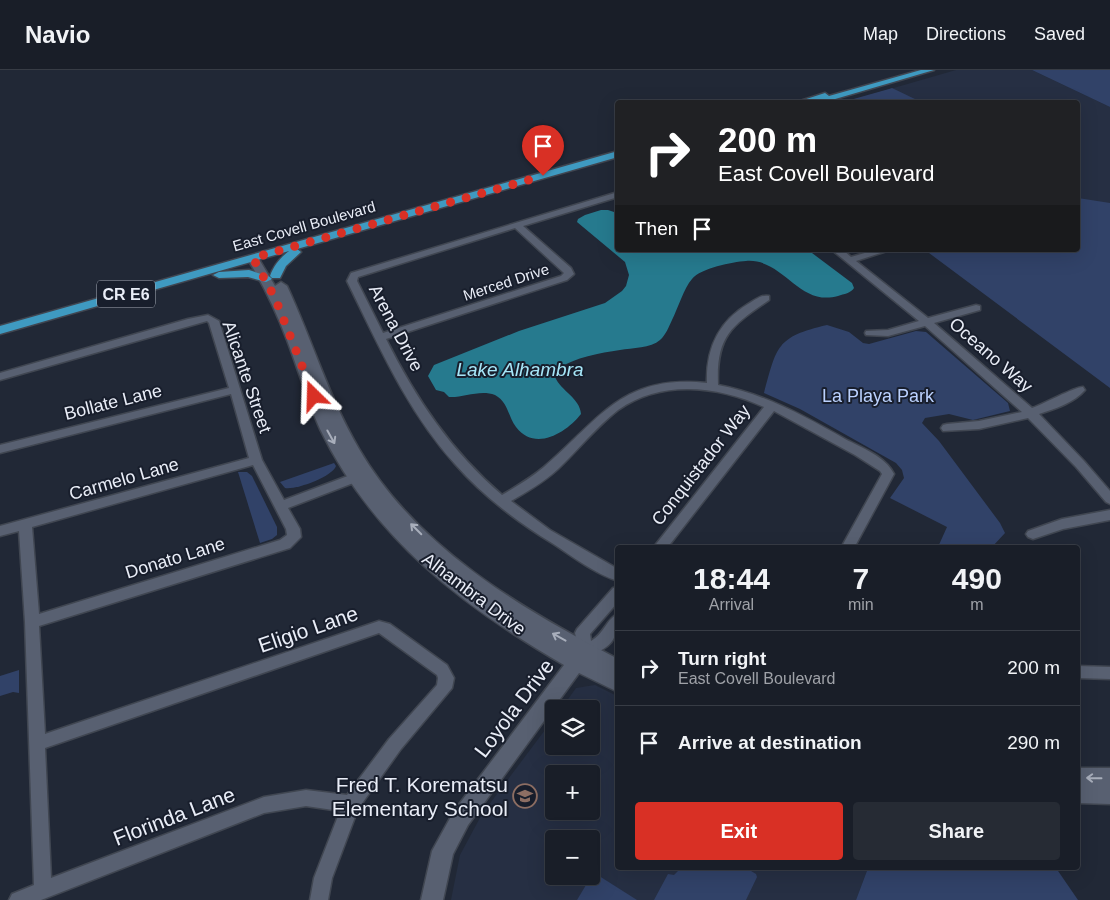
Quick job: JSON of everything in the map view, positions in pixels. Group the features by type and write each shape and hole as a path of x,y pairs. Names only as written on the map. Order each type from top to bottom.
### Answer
{"main road":[{"path":"808,100 913,70"},
{"path":"824,100 930,70"},
{"name":"East Covell Boulevard","path":"0,330 259,259 615,155"},
{"name":"East Covell Boulevard","path":"0,336 213,276 259,259 294,252 615,161"},
{"path":"213,276 249,273 271,278 282,262 294,252"},
{"name":"Alhambra Drive","path":"259,259 271,278 361,475 396,529 448,578 505,620 581,658 615,682"},
{"name":"Alhambra Drive","path":"581,658 615,667"},
{"name":"Loyola Drive","path":"432,900 443,851 461,818 581,658"},
{"path":"1080,777 1110,777"},
{"path":"1080,794 1110,794"}],"street":[{"name":"Arena Drive","path":"615,195 363,270 354,275 352,281 418,407 441,441 501,501 533,525 615,574"},
{"name":"Merced Drive","path":"381,337 564,278 569,274 568,270 516,225"},
{"name":"Oceano Way","path":"839,252 927,323 1030,412 1080,461 1110,499"},
{"path":"849,260 878,252"},
{"path":"713,386 716,346 719,338 725,328 737,316 765,298"},
{"path":"870,333 888,333 976,308"},
{"name":"Alicante Street","path":"0,377 208,318 214,321 216,326 256,460 281,506"},
{"path":"501,501 551,468 609,412 625,401 642,393 662,388 686,385 713,386 747,395 791,413 886,468 888,474 849,545"},
{"name":"Bollate Lane","path":"0,448 234,390"},
{"path":"946,428 972,427 1030,412 1061,402 1078,390"},
{"name":"Conquistador Way","path":"661,545 772,405"},
{"name":"Carmelo Lane","path":"0,531 256,460"},
{"path":"281,506 361,475"},
{"name":"Donato Lane","path":"32,622 285,544 294,537 293,529 281,506"},
{"path":"1033,534 1062,524 1110,515"},
{"path":"25,524 32,622 43,890"},
{"path":"581,658 582,633 615,595"},
{"path":"581,658 604,642 615,625"},
{"name":"Eligio Lane","path":"37,744 379,627 385,628 442,670 446,678 444,688 395,744 351,804 323,878 320,900"},
{"path":"1080,672 1110,673"},
{"name":"Florinda Lane","path":"18,900 264,805 306,798 351,804"}],"shaded area":[{"path":"956,70 1032,70 1110,107 1110,371 942,252 1080,252 1080,100 852,100"},
{"name":"Fred T. Korematsu Elementary School","path":"595,685 615,695 615,870 867,870 856,900 451,900 460,855 482,814 545,730 545,755 600,755 600,700 567,700 576,688"}],"green space":[{"path":"1032,70 1110,70 1110,107"},
{"path":"892,88 917,100 850,100"},
{"path":"1080,198 1110,203 1110,388 928,252 1080,252"},
{"name":"La Playa Park","path":"827,325 849,332 863,343 869,344 916,331 926,332 1008,403 1010,411 973,420 949,414 925,418 922,423 939,441 1000,523 1005,533 994,545 939,545 947,527 890,498 904,478 902,470 896,463 800,409 764,393 772,364 781,346 788,339 810,329"},
{"path":"334,463 336,466 328,474 305,485 285,488 280,482"},
{"path":"238,472 247,472 252,476 277,527 277,535 272,539 260,543"},
{"path":"19,670 19,693 13,692 0,696 0,676"},
{"path":"749,870 756,874 757,877 746,900 654,900 668,874 674,875 678,871"},
{"path":"867,870 1057,870 1078,900 856,900"},
{"path":"600,877 637,900 577,900 586,885 600,885"}],"water":[{"name":"Lake Alhambra","path":"601,210 615,212 615,252 811,252 852,283 854,288 838,296 824,298 812,295 771,267 759,262 733,263 717,266 702,272 696,275 689,283 667,330 656,343 588,356 572,361 558,369 555,377 577,403 581,414 567,428 550,437 532,438 524,434 513,423 503,401 495,395 478,393 449,397 444,392 436,390 428,376 434,365 519,331 605,303 622,291 626,286 629,275 625,262 577,222 578,219"}],"place":[{"name":"Fred T. Korematsu Elementary School","path":"525,796"}],"route":[{"path":"314,396 275,298 260,267 253,258 543,176"}]}
